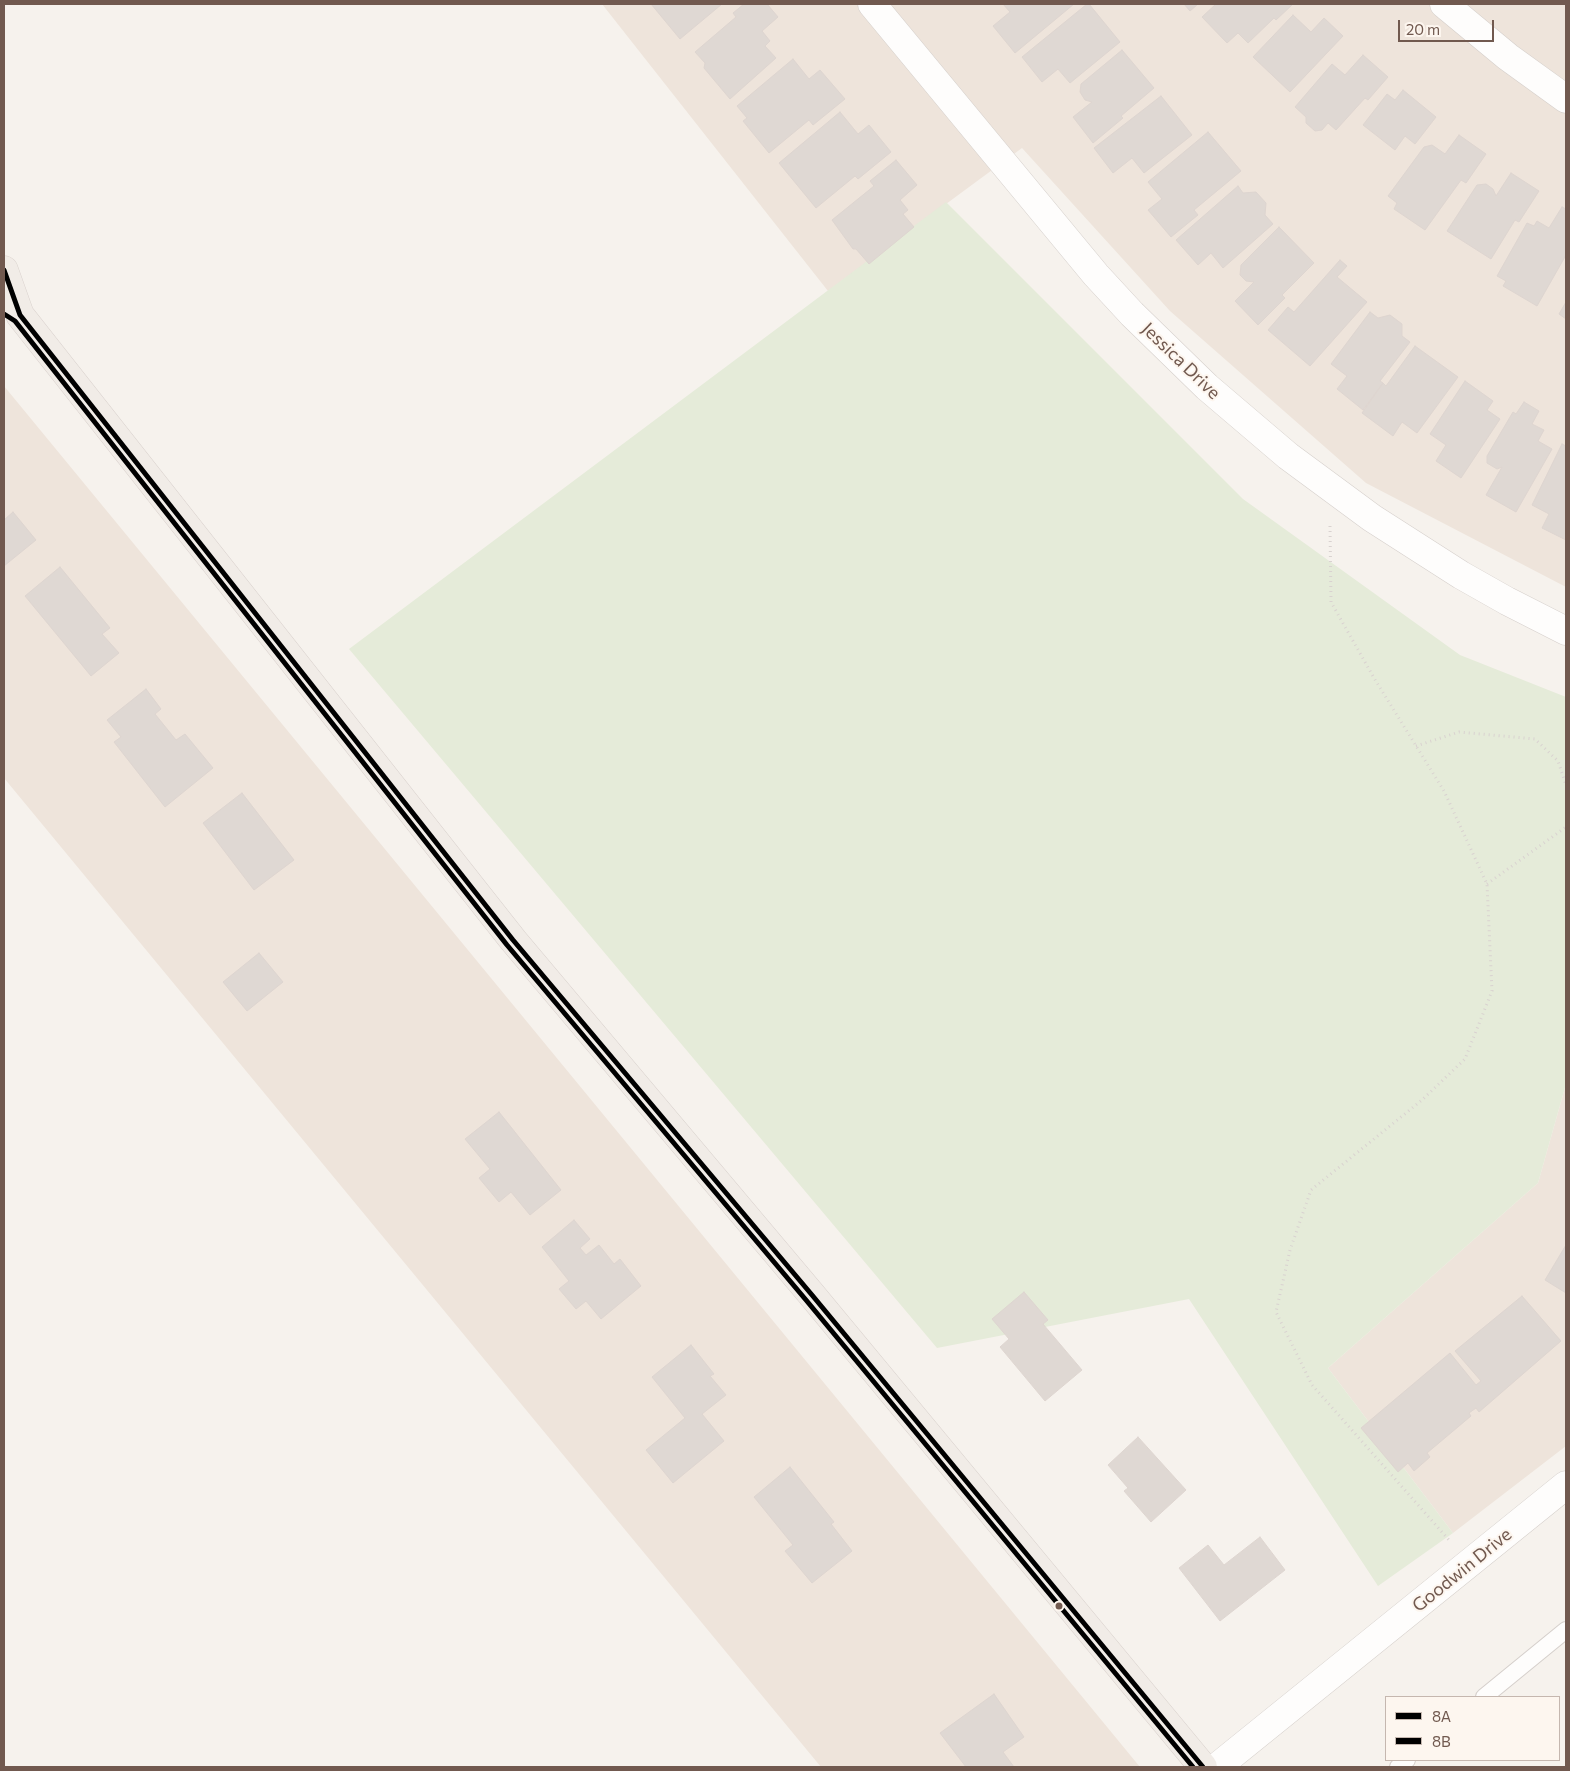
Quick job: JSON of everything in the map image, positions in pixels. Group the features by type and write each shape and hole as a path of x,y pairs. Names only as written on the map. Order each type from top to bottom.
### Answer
{"main road":[{"path":"4,270 12,311 514,940 818,1302 1203,1767"}],"street":[{"name":"Jessica Drive","path":"872,4 1062,235 1132,314 1240,417 1329,488 1372,518 1461,575 1566,631"},
{"path":"1444,4 1508,57 1566,99"},
{"name":"Goodwin Drive","path":"1217,1767 1471,1564 1566,1485"}],"lane":[{"path":"1485,1696 1566,1630"}],"path":[{"path":"1329,488 1331,602 1374,678 1444,791 1487,884 1492,991 1465,1059 1422,1100 1311,1190 1290,1250 1276,1312 1312,1385 1471,1564"},
{"path":"1416,746 1459,732 1535,739 1558,761 1566,785"},
{"path":"1487,884 1566,827"}],"shaded area":[{"path":"602,4 1566,4 1566,587 1366,483 1170,311 1022,148 828,291"},
{"path":"4,386 1140,1767 821,1767 4,778"},
{"path":"1566,1084 1566,1446 1453,1533 1328,1368 1538,1183"}],"green space":[{"path":"946,202 1243,499 1460,655 1566,697 1566,1084 1538,1183 1328,1368 1453,1533 1378,1586 1189,1299 937,1348 349,649"}],"building":[{"path":"651,4 722,4 680,39"},
{"path":"744,4 767,4 778,17 762,31 770,41 765,46 776,58 730,99 704,68 705,63 695,52 736,17 733,13"},
{"path":"1003,4 1074,4 1015,53 993,26 1010,12"},
{"path":"1089,4 1120,42 1070,83 1058,69 1042,82 1022,57"},
{"path":"1184,4 1198,4 1190,11"},
{"path":"1216,4 1293,4 1276,20 1274,18 1248,43 1238,33 1227,43 1202,17"},
{"path":"1293,15 1311,32 1324,18 1343,36 1290,92 1253,57"},
{"path":"1122,50 1154,88 1121,116 1123,118 1093,143 1073,117 1092,102 1085,100 1080,92 1081,84"},
{"path":"1363,55 1388,77 1368,100 1365,98 1336,130 1328,123 1322,130 1315,131 1306,123 1306,117 1295,107 1332,64 1345,75"},
{"path":"793,59 809,79 820,70 845,99 813,125 809,120 769,153 743,121 747,118 737,106"},
{"path":"1403,90 1436,117 1415,144 1405,136 1395,150 1363,125 1387,94 1395,100"},
{"path":"1161,96 1192,135 1144,173 1132,158 1113,173 1094,148"},
{"path":"840,112 858,134 869,125 891,152 858,179 855,176 816,208 779,163"},
{"path":"1208,132 1241,171 1194,210 1198,215 1171,237 1148,210 1162,199 1148,182"},
{"path":"1459,135 1486,154 1466,183 1461,180 1425,230 1394,209 1397,203 1388,196 1424,147 1432,145 1445,154"},
{"path":"896,160 917,185 900,200 908,210 903,214 914,227 869,264 856,249 853,249 832,220 874,186 870,181"},
{"path":"1511,173 1539,191 1519,222 1515,220 1491,259 1447,231 1477,185 1486,184 1493,189 1496,196"},
{"path":"1238,186 1243,193 1256,192 1266,203 1265,215 1273,224 1223,268 1211,253 1198,265 1176,240"},
{"path":"1562,207 1566,209 1566,255 1537,306 1503,286 1506,281 1497,276 1527,223 1534,226 1537,221 1549,228"},
{"path":"1279,227 1314,263 1282,295 1285,298 1258,325 1235,301 1254,282 1246,281 1240,275 1241,265"},
{"path":"1340,260 1347,266 1337,277 1367,302 1310,366 1268,330 1288,307 1294,312"},
{"path":"1566,302 1566,319 1559,314"},
{"path":"1370,312 1378,318 1390,315 1402,324 1402,336 1410,342 1380,381 1383,383 1363,410 1337,389 1347,376 1331,364"},
{"path":"1415,346 1458,377 1417,433 1402,422 1393,436 1362,413 1383,383 1386,386"},
{"path":"1465,381 1493,401 1487,410 1500,419 1461,478 1436,461 1446,445 1430,434"},
{"path":"1524,402 1539,411 1532,424 1544,430 1538,441 1552,449 1516,512 1486,495 1502,467 1497,469 1487,463 1487,456 1513,412 1516,414"},
{"path":"1562,444 1566,446 1566,540 1542,528 1549,514 1532,505"},
{"path":"13,512 36,540 4,566 4,520"},
{"path":"60,567 110,628 102,634 119,653 91,676 25,596"},
{"path":"146,689 161,709 155,714 176,740 185,734 213,768 165,807 114,742 121,737 107,720"},
{"path":"242,793 294,860 254,890 203,823"},
{"path":"259,953 283,982 247,1011 223,982"},
{"path":"499,1112 561,1190 530,1215 511,1192 499,1202 479,1178 490,1169 465,1139"},
{"path":"574,1220 590,1239 580,1248 586,1255 599,1245 614,1264 620,1259 641,1286 601,1319 586,1301 576,1309 559,1289 569,1281 542,1247"},
{"path":"1566,1245 1566,1293 1545,1280"},
{"path":"1024,1292 1048,1320 1043,1324 1082,1370 1045,1401 1000,1347 1009,1339 992,1319"},
{"path":"1522,1296 1561,1341 1479,1412 1476,1408 1469,1413 1471,1416 1427,1453 1430,1457 1414,1471 1408,1463 1398,1472 1361,1428 1450,1353 1476,1385 1481,1381 1455,1351"},
{"path":"691,1345 714,1374 710,1376 726,1395 702,1414 724,1441 673,1483 646,1450 685,1418 652,1377"},
{"path":"1138,1437 1186,1490 1151,1522 1124,1491 1128,1488 1108,1465"},
{"path":"790,1467 834,1522 831,1524 852,1551 812,1583 785,1551 793,1545 754,1497"},
{"path":"1260,1537 1285,1570 1220,1621 1179,1568 1208,1545 1224,1565"},
{"path":"994,1694 1024,1737 1003,1752 1014,1767 966,1767 940,1733"}],"transit line":[{"name":"8A","path":"4,270 20,315 513,940 812,1295 1203,1767"},
{"name":"8B","path":"4,314 15,321 507,945 806,1300 1193,1767"}]}
